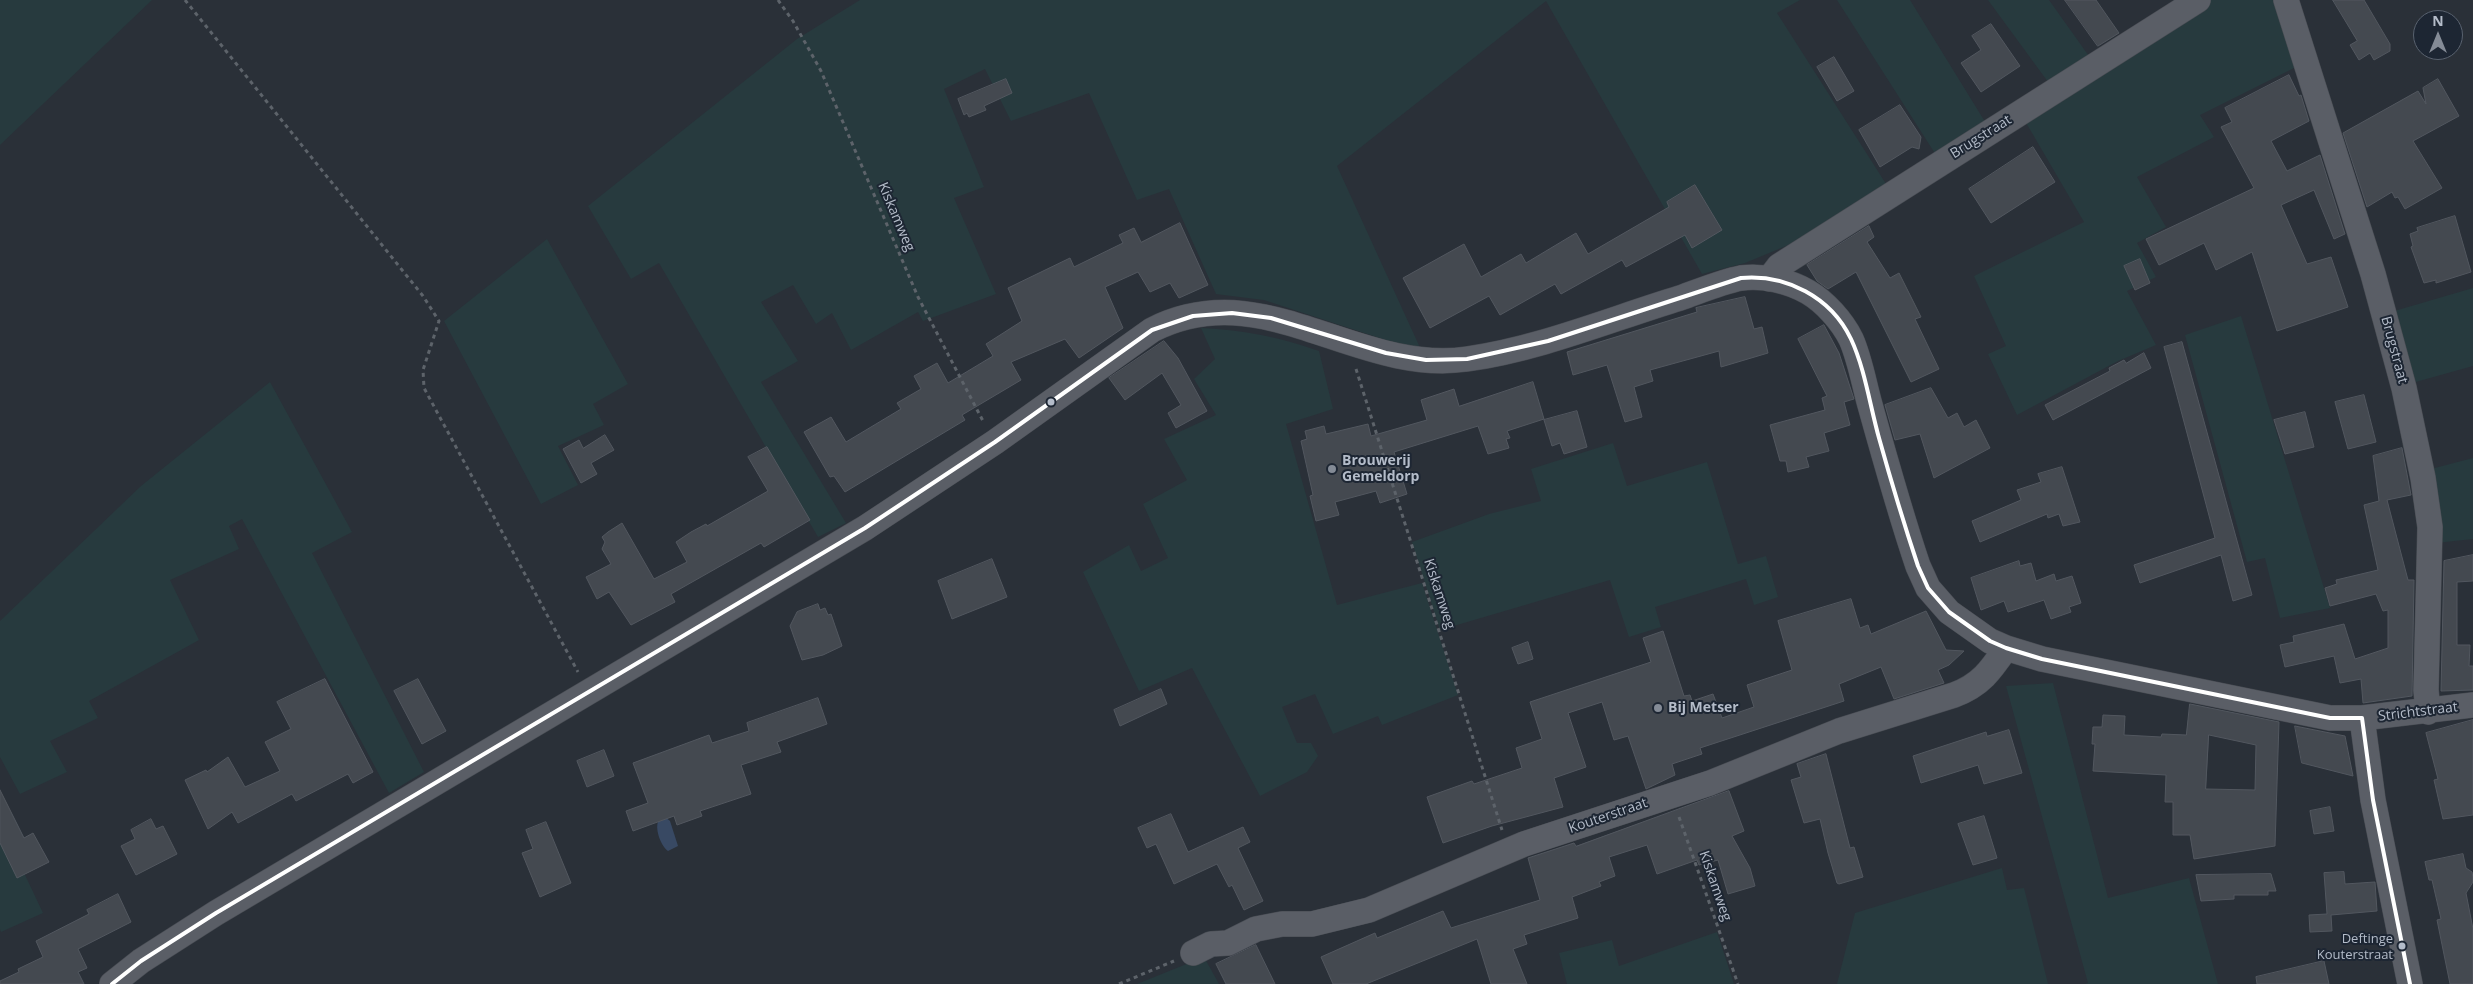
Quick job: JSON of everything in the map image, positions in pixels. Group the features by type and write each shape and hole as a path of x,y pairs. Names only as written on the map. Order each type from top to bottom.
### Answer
{"street":[{"name":"Brugstraat","path":"1769,279 1779,266 2198,0"},
{"name":"Brugstraat","path":"2286,0 2373,274 2404,388 2424,478 2430,527 2427,652 2428,712"},
{"name":"Strichtstraat","path":"112,984 141,962 216,913 866,528 994,442 1152,330 1168,322 1192,315 1228,312 1265,316 1373,352 1427,361 1479,358 1503,354 1742,278 1785,281 1808,292 1824,304 1851,339 1905,527 1928,588 1960,622 1990,641 2006,648 2050,661 2330,718 2362,718 2473,706"},
{"name":"Kouterstraat","path":"1193,953 1211,944 1228,943 1256,929 1282,924 1312,924 1368,910 1509,850 1710,783 1839,731 1926,705 1972,688 1991,670 2006,648"},
{"path":"2362,718 2373,800 2410,984"}],"path":[{"path":"185,0 422,296 439,322 422,370 424,388 590,693"},
{"name":"Kiskamweg","path":"778,0 821,71 918,297 994,442"},
{"name":"Kiskamweg","path":"1349,344 1384,461 1509,850"},
{"name":"Kiskamweg","path":"1671,795 1738,984"},
{"path":"1119,984 1193,953"}],"green space":[{"path":"0,0 152,0 0,145"},
{"path":"860,0 1800,0 1777,13 1888,187 1810,236 1745,263 1702,274 1546,1 1337,166 1422,352 1264,300 1216,294 1169,189 1137,200 1089,93 1011,121 985,69 944,89 984,187 954,198 996,294 923,321 918,312 851,350 832,313 816,324 793,285 761,302 798,361 761,382 846,523 818,537 659,263 631,279 588,206 797,39"},
{"path":"1837,0 1910,0 1987,125 1936,155"},
{"path":"1988,0 2049,0 2091,59 2051,86"},
{"path":"2210,0 2278,0 2298,66 2200,115 2214,137 2137,177 2166,227 2137,243 2156,277 2127,291 2156,345 2118,361 2017,415 1988,354 2006,346 1974,276 2084,222 2025,121"},
{"path":"547,239 628,384 593,404 604,425 558,446 578,485 541,504 444,321"},
{"path":"2473,288 2473,366 2412,383 2391,312"},
{"path":"2241,316 2330,608 2280,618 2265,558 2247,562 2185,335"},
{"path":"1201,328 1232,330 1261,335 1319,351 1333,409 1286,424 1337,605 1422,583 1458,695 1382,725 1378,716 1333,734 1315,694 1282,707 1297,743 1311,743 1318,756 1307,772 1260,796 1192,668 1139,691 1083,572 1129,545 1141,571 1168,558 1143,504 1187,480 1164,439 1216,415 1194,379 1215,359"},
{"path":"270,382 352,532 312,553 424,772 389,793 242,519 229,526 239,549 170,580 199,640 89,701 98,718 50,741 67,772 20,794 0,757 0,621 141,486"},
{"path":"1613,443 1627,486 1707,462 1738,564 1766,556 1778,597 1754,605 1746,579 1655,607 1661,627 1629,637 1610,580 1440,630 1412,542 1489,514 1541,501 1531,469"},
{"path":"2473,458 2473,539 2436,543 2431,469"},
{"path":"2053,683 2108,898 2189,878 2218,984 2085,984 2088,983 2006,686"},
{"path":"0,822 43,913 1,932 0,929"},
{"path":"2002,868 2007,890 2024,888 2048,984 1837,984 1855,913"},
{"path":"1717,932 1734,984 1567,984 1559,953 1612,940 1619,966"},
{"path":"1204,957 1219,984 1137,984"}],"water":[{"path":"665,817 670,821 678,846 668,851 661,842 657,829 658,822"}],"building":[{"path":"2065,0 2096,0 2119,33 2098,46"},
{"path":"2333,0 2364,0 2390,44 2390,51 2374,60 2370,53 2359,60 2350,45 2357,41"},
{"path":"1991,24 2020,66 1981,92 1961,63 1981,50 1972,36"},
{"path":"1834,57 1854,91 1837,101 1817,67"},
{"path":"2289,75 2299,96 2301,95 2309,121 2271,141 2287,171 2320,155 2345,234 2334,239 2314,190 2281,205 2307,264 2331,257 2348,307 2277,331 2252,252 2216,270 2204,243 2159,265 2146,239 2254,188 2221,127 2232,122 2225,108"},
{"path":"1006,79 1012,93 984,106 986,110 969,117 967,113 964,115 958,99"},
{"path":"2438,79 2459,116 2413,141 2442,188 2405,209 2398,197 2395,198 2392,192 2367,207 2343,133 2418,91 2426,104 2423,88"},
{"path":"1900,105 1921,137 1919,149 1912,147 1880,167 1859,130"},
{"path":"2033,147 2055,182 1991,223 1969,189"},
{"path":"1695,185 1722,230 1692,248 1685,235 1626,267 1622,260 1561,294 1555,284 1500,315 1489,296 1430,328 1403,278 1464,244 1481,277 1521,254 1526,263 1576,233 1588,254 1669,207 1667,202"},
{"path":"2455,216 2471,272 2436,283 2436,280 2424,283 2411,247 2413,246 2410,234 2418,231 2417,228"},
{"path":"1180,223 1208,285 1179,298 1170,283 1150,292 1138,272 1105,287 1123,328 1079,358 1065,339 1011,362 1021,380 962,415 965,420 845,492 834,476 830,477 804,432 831,417 846,442 901,409 897,403 921,389 914,376 937,363 948,383 993,356 986,344 1022,321 1008,288 1070,258 1074,267 1123,243 1119,235 1134,228 1141,242"},
{"path":"1869,226 1874,237 1867,242 1890,278 1899,273 1921,317 1915,319 1939,369 1911,382 1856,272 1828,289 1817,281 1807,265"},
{"path":"2140,259 2150,283 2135,290 2124,266"},
{"path":"1745,297 1754,329 1762,327 1768,353 1721,367 1719,351 1650,370 1653,381 1634,387 1642,417 1625,422 1607,365 1573,375 1567,352 1697,312 1696,308"},
{"path":"1824,325 1839,353 1854,399 1844,402 1850,425 1824,433 1829,451 1806,457 1809,467 1788,472 1786,461 1780,461 1770,425 1825,410 1822,398 1827,396 1798,339"},
{"path":"1164,341 1178,358 1207,411 1176,428 1168,413 1181,405 1162,373 1125,400 1109,378"},
{"path":"2182,342 2252,595 2233,601 2221,555 2140,583 2134,565 2215,538 2164,347"},
{"path":"2144,353 2151,368 2053,420 2045,405 2110,371 2109,368 2124,360 2126,363"},
{"path":"1533,382 1544,419 1507,431 1510,438 1506,439 1509,448 1488,454 1478,426 1394,452 1407,494 1380,503 1376,491 1335,502 1339,515 1316,521 1310,496 1313,495 1301,441 1307,439 1305,431 1324,426 1326,434 1368,424 1371,436 1427,420 1421,400 1454,389 1459,406"},
{"path":"1931,388 1948,418 1957,413 1964,427 1976,420 1990,448 1934,478 1920,434 1895,440 1885,405"},
{"path":"2364,395 2376,442 2348,449 2335,402"},
{"path":"1577,411 1587,447 1564,454 1560,443 1552,446 1544,420"},
{"path":"2305,412 2314,447 2285,454 2274,420"},
{"path":"605,435 614,450 591,463 597,474 581,483 563,449 579,440 583,448"},
{"path":"767,447 810,520 764,547 761,543 671,594 675,602 631,625 609,592 597,599 586,577 611,564 602,549 605,542 602,537 622,523 654,579 687,562 676,542 768,491 748,457"},
{"path":"2402,448 2411,495 2387,500 2408,580 2414,580 2412,696 2363,703 2361,679 2340,683 2334,656 2285,667 2280,645 2294,642 2293,636 2344,624 2355,659 2388,648 2388,610 2383,611 2376,594 2330,606 2325,588 2337,584 2336,580 2378,570 2364,505 2379,501 2373,456"},
{"path":"2062,467 2080,522 2063,526 2059,514 2048,518 2047,514 1980,542 1972,521 2021,500 2017,490 2041,482 2038,474"},
{"path":"2473,555 2473,581 2457,582 2457,645 2470,645 2469,666 2473,666 2473,690 2441,691 2444,561"},
{"path":"992,559 1007,597 952,619 938,581"},
{"path":"2019,561 2020,566 2031,563 2036,581 2054,574 2056,581 2072,576 2081,603 2069,607 2071,612 2051,619 2044,600 2008,612 2004,601 1981,610 1971,578"},
{"path":"1851,599 1860,628 1868,625 1871,634 1926,611 1946,650 1964,651 1949,665 1938,670 1944,683 1894,699 1881,667 1839,684 1844,701 1700,748 1702,754 1672,764 1675,775 1646,789 1628,736 1614,740 1602,702 1568,713 1586,767 1554,778 1563,807 1492,826 1443,843 1427,797 1472,781 1474,784 1522,768 1516,748 1542,739 1530,702 1651,662 1643,638 1663,631 1684,696 1690,695 1692,701 1713,694 1722,718 1754,707 1747,685 1792,670 1778,621"},
{"path":"818,604 820,610 825,608 828,615 831,614 842,646 823,655 802,660 790,626 797,612"},
{"path":"1528,642 1533,659 1518,664 1512,648"},
{"path":"325,679 373,772 353,783 348,774 296,801 292,794 238,823 232,812 208,829 185,780 206,770 207,772 228,757 245,787 280,771 265,742 291,729 277,702"},
{"path":"418,679 446,731 422,744 394,691"},
{"path":"1161,689 1167,704 1120,726 1114,710"},
{"path":"818,698 827,724 777,742 781,752 741,765 751,794 700,811 702,816 677,825 674,816 633,831 626,811 648,803 633,763 709,735 712,743 749,731 747,723"},
{"path":"2190,704 2279,722 2275,846 2194,859 2190,835 2173,835 2173,802 2165,802 2166,775 2093,771 2095,744 2092,744 2093,727 2102,727 2103,715 2125,716 2124,735 2161,737 2162,734 2186,735","holes":["2209,735 2256,745 2255,790 2206,789"]},
{"path":"2473,720 2473,815 2443,819 2434,780 2438,779 2426,733"},
{"path":"2295,726 2345,736 2353,776 2302,763"},
{"path":"2009,730 2022,773 1984,784 1978,765 1921,783 1913,756 1986,732 1987,736"},
{"path":"604,750 614,776 587,787 577,761"},
{"path":"1826,754 1850,848 1854,847 1863,877 1839,884 1837,883 1828,853 1820,819 1804,823 1791,780 1801,777 1797,764"},
{"path":"0,790 24,838 33,833 49,862 17,878 0,843"},
{"path":"1729,791 1744,831 1732,836 1750,868 1755,886 1728,894 1718,860 1699,865 1697,860 1657,874 1647,845 1609,857 1615,876 1599,882 1601,886 1572,897 1578,918 1524,935 1527,944 1513,949 1527,984 1491,984 1477,939 1366,984 1333,984 1321,957 1375,933 1377,938 1443,911 1451,928 1540,900 1528,858 1574,843 1576,846"},
{"path":"2330,807 2334,831 2314,834 2310,811"},
{"path":"1171,814 1188,852 1243,827 1250,842 1238,848 1263,901 1244,910 1232,885 1229,887 1217,864 1174,884 1156,844 1147,848 1138,828"},
{"path":"1984,816 1997,858 1973,865 1958,824"},
{"path":"151,819 156,829 163,826 177,854 136,875 121,846 135,839 131,830"},
{"path":"546,822 571,883 540,897 522,853 533,849 526,830"},
{"path":"2463,854 2466,868 2472,872 2473,878 2473,882 2466,893 2473,929 2473,984 2450,984 2437,920 2441,919 2432,880 2429,880 2425,862"},
{"path":"2344,872 2345,884 2375,882 2377,911 2331,915 2332,931 2310,932 2309,915 2327,914 2324,873"},
{"path":"2271,874 2276,891 2268,891 2268,895 2234,895 2234,899 2201,901 2196,875"},
{"path":"118,894 131,922 78,949 87,968 78,972 84,984 0,984 0,981 19,972 18,969 43,957 36,941 89,914 87,910"},
{"path":"1256,945 1275,984 1226,984 1216,964"},
{"path":"2324,961 2329,984 2257,984 2256,977"}],"transit line":[{"path":"112,984 141,961 216,913 865,528 995,442 1152,330 1193,316 1232,313 1271,318 1386,353 1426,360 1467,359 1548,341 1741,278 1758,278 1790,284 1805,291 1832,311 1851,339 1860,363 1876,426 1918,566 1928,588 1949,612 1990,641 2042,659 2330,718 2362,718"},
{"path":"2362,718 2373,800 2410,984"}],"place":[{"name":"Brouwerij Gemeldorp","path":"1332,469"},
{"name":"Bij Metser","path":"1658,708"},
{"name":"Deftinge Kouterstraat","path":"2402,946"}]}
